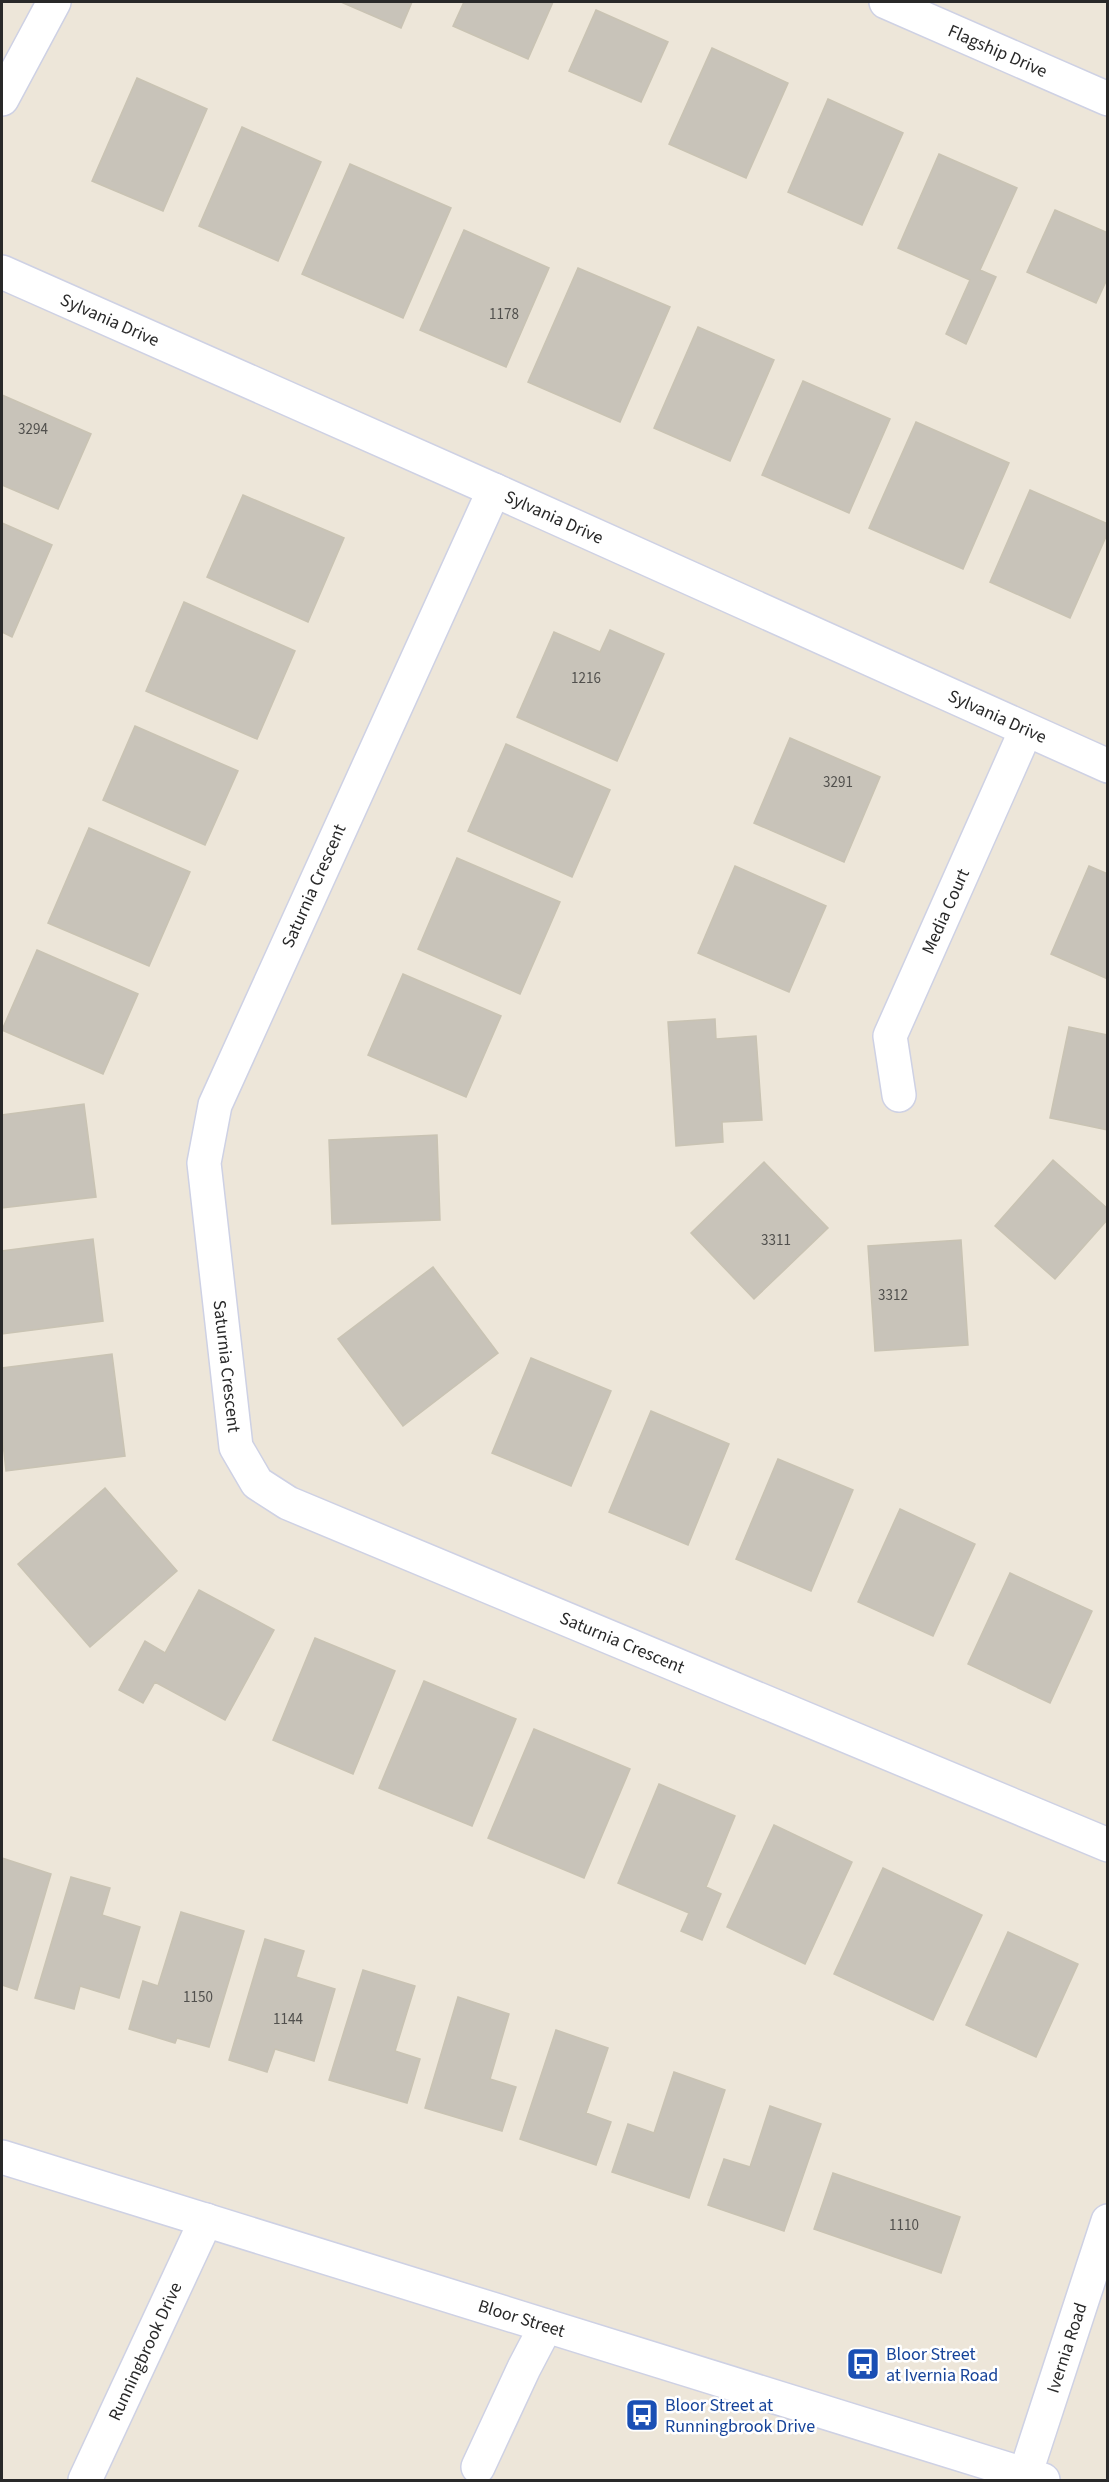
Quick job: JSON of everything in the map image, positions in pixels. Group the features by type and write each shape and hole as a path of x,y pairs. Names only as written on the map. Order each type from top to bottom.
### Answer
{"street":[{"path":"2,99 54,2"},
{"name":"Flagship Drive","path":"886,2 1107,99"},
{"name":"Sylvania Drive","path":"2,272 1107,766"},
{"name":"Saturnia Crescent","path":"494,490 215,1105 204,1162 236,1447 257,1483 288,1503 1107,1845"},
{"name":"Media Court","path":"899,1095 890,1036 1026,730"},
{"name":"Bloor Street","path":"2,2157 1034,2478"},
{"name":"Runningbrook Drive","path":"84,2481 206,2220"},
{"name":"Ivernia Road","path":"1034,2478 1107,2221"},
{"path":"478,2467 546,2326"}],"building":[{"path":"341,2 412,2 401,28"},
{"path":"464,2 553,2 528,59 453,26"},
{"path":"596,10 668,42 641,102 569,71"},
{"path":"712,48 788,83 746,178 669,144"},
{"path":"137,78 207,109 163,211 92,181"},
{"path":"828,99 903,133 862,225 788,192"},
{"path":"242,127 321,162 278,261 199,226"},
{"path":"939,154 1017,188 980,270 996,277 966,344 946,334 970,280 898,248"},
{"path":"350,164 451,208 403,318 302,274"},
{"path":"1055,210 1108,233 1108,277 1096,303 1027,272"},
{"path":"464,230 549,268 506,367 420,330"},
{"path":"578,268 670,307 620,422 528,382"},
{"path":"698,327 774,360 730,461 654,428"},
{"path":"803,381 890,419 849,513 762,475"},
{"path":"2,395 91,434 58,509 2,485"},
{"path":"916,422 1009,463 963,569 869,528"},
{"path":"1030,490 1108,524 1108,532 1070,618 990,582"},
{"path":"243,495 344,538 308,622 207,577"},
{"path":"2,523 52,545 12,637 2,632"},
{"path":"184,602 295,651 257,739 146,691"},
{"path":"610,630 664,654 617,761 517,717 554,632 600,652"},
{"path":"135,726 238,771 205,845 103,800"},
{"path":"790,738 880,777 844,862 754,823"},
{"path":"506,744 610,790 572,877 468,831"},
{"path":"89,828 190,872 149,966 48,923"},
{"path":"457,858 560,902 520,994 418,949"},
{"path":"735,866 826,906 789,992 698,953"},
{"path":"1089,866 1108,874 1108,979 1051,954"},
{"path":"37,950 138,994 103,1074 2,1030"},
{"path":"403,974 501,1016 466,1097 368,1055"},
{"path":"715,1019 716,1039 756,1036 762,1120 722,1122 723,1142 676,1146 668,1022"},
{"path":"1069,1027 1108,1035 1108,1130 1050,1118"},
{"path":"84,1104 96,1197 2,1208 2,1115"},
{"path":"437,1135 440,1220 332,1224 329,1140"},
{"path":"1053,1160 1108,1209 1108,1219 1055,1279 995,1226"},
{"path":"764,1162 828,1228 754,1299 691,1233"},
{"path":"93,1239 103,1321 2,1334 2,1251"},
{"path":"961,1240 968,1345 875,1351 868,1246"},
{"path":"433,1267 498,1353 403,1426 338,1339"},
{"path":"112,1354 125,1456 6,1471 2,1434 2,1368"},
{"path":"531,1358 611,1391 571,1486 492,1453"},
{"path":"651,1411 729,1444 688,1545 609,1512"},
{"path":"778,1459 853,1490 811,1591 736,1559"},
{"path":"105,1488 177,1571 90,1647 18,1564"},
{"path":"900,1509 975,1544 933,1636 858,1602"},
{"path":"1010,1573 1092,1611 1050,1703 968,1664"},
{"path":"199,1590 274,1630 225,1720 155,1682 143,1703 119,1690 145,1641 165,1653"},
{"path":"315,1638 395,1671 353,1774 273,1740"},
{"path":"424,1681 516,1719 472,1826 379,1788"},
{"path":"534,1729 630,1769 584,1878 488,1838"},
{"path":"659,1784 735,1816 706,1887 721,1894 702,1940 681,1931 689,1913 618,1883"},
{"path":"774,1825 852,1862 805,1964 727,1927"},
{"path":"2,1858 51,1874 17,1990 2,1985"},
{"path":"883,1868 982,1915 933,2020 834,1974"},
{"path":"71,1877 110,1888 102,1915 140,1927 119,1998 80,1986 74,2009 35,1998"},
{"path":"181,1912 244,1931 209,2047 177,2038 175,2043 129,2029 143,1981 158,1986"},
{"path":"1008,1932 1078,1964 1036,2057 966,2025"},
{"path":"265,1939 304,1951 296,1977 335,1989 314,2061 275,2049 267,2072 229,2060"},
{"path":"363,1970 415,1986 395,2051 420,2059 407,2103 329,2080"},
{"path":"458,1997 509,2014 490,2079 516,2087 502,2131 425,2108"},
{"path":"556,2030 608,2048 586,2113 611,2122 596,2165 520,2139"},
{"path":"674,2072 725,2090 689,2198 612,2172 628,2124 654,2133"},
{"path":"770,2106 821,2124 784,2231 708,2205 724,2159 750,2167"},
{"path":"833,2173 960,2217 941,2273 814,2229"}],"place":[{"name":"Bloor Street at Ivernia Road","path":"863,2364"},
{"name":"Bloor Street at Runningbrook Drive","path":"642,2415"}]}
